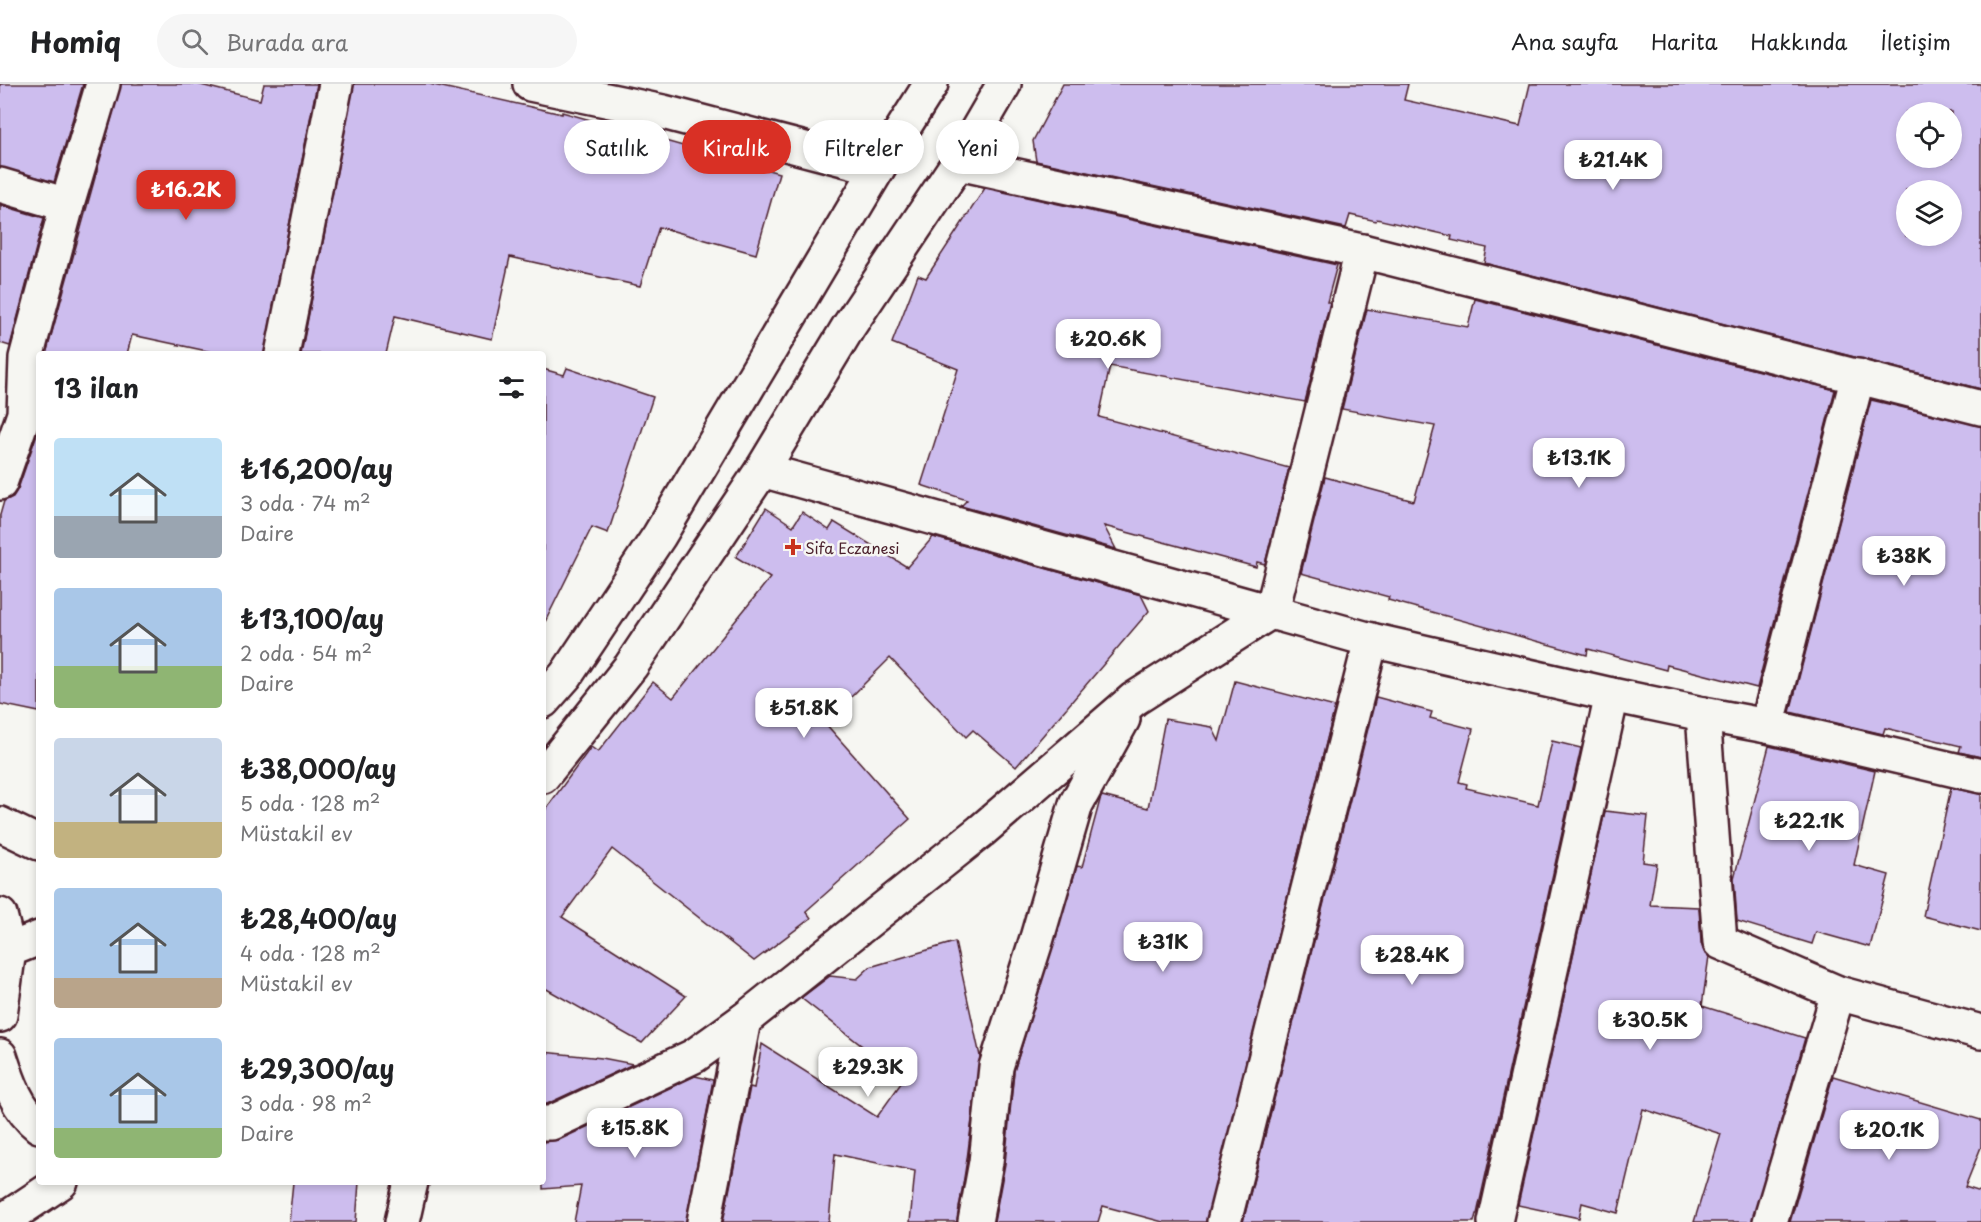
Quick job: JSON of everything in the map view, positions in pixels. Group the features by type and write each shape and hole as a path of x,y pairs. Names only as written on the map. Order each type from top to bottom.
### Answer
{"street":[{"path":"0,483 12,411 67,205 104,84"},
{"path":"283,351 336,84"},
{"path":"530,84 666,98 803,143"},
{"path":"908,120 931,84"},
{"path":"983,120 1004,84"},
{"path":"546,697 566,675 659,536 874,174"},
{"path":"546,772 631,666 762,470 849,326 950,174"},
{"path":"1012,174 1362,251 1981,408"},
{"path":"0,185 67,205"},
{"path":"546,1123 551,1123 694,1056 744,1020 981,831 1134,699 1272,611 1362,251"},
{"path":"1767,726 1858,376"},
{"path":"762,470 1371,640 1612,695 1767,726 1981,776"},
{"path":"1224,1222 1371,640"},
{"path":"1495,1222 1612,695"},
{"path":"975,1222 986,1162 996,1067 1076,804 1134,699"},
{"path":"1703,714 1720,942 1838,993 1981,1032"},
{"path":"0,824 36,842"},
{"path":"0,915 9,950 0,1015"},
{"path":"9,950 36,939"},
{"path":"1770,1222 1838,993"},
{"path":"704,1222 744,1020"},
{"path":"0,1056 10,1090 36,1124"},
{"path":"1,1222 56,1185"},
{"path":"402,1222 410,1185"}],"building":[{"path":"0,84 83,84 54,182 0,167"},
{"path":"121,84 197,84 260,100 264,84 317,84 265,351 207,351 132,335 128,351 47,351"},
{"path":"354,84 429,84 590,120 564,120 564,174 670,174 670,142 682,146 682,174 779,174 756,254 659,227 640,286 510,257 492,339 395,316 387,351 302,351"},
{"path":"1063,84 1408,84 1404,100 1520,126 1530,84 1981,84 1981,389 1484,263 1487,248 1451,240 1452,236 1350,215 1346,228 1036,161 1033,141"},
{"path":"985,188 1337,265 1305,402 1110,366 1099,417 1289,468 1265,564 1257,562 1256,567 1104,526 1116,549 961,506 967,500 921,485 958,369 892,343 918,275 926,278"},
{"path":"0,205 44,218 10,346 0,343"},
{"path":"1475,299 1835,390 1757,688 1667,665 1666,670 1588,649 1587,655 1388,600 1389,597 1301,573 1325,477 1414,501 1435,426 1342,409 1367,309 1468,327"},
{"path":"567,368 653,397 608,533 592,527 546,620 546,370 564,375"},
{"path":"1871,400 1981,426 1981,757 1959,752 1961,746 1885,728 1883,734 1790,712"},
{"path":"36,437 36,711 0,704 0,515 4,501 13,497 18,489"},
{"path":"766,508 793,526 802,512 829,530 834,522 907,567 933,537 1141,595 1149,611 1016,767 973,730 966,737 890,658 825,723 910,819 806,911 811,918 754,961 612,849 562,917 686,996 642,1043 546,989 546,809 591,747 598,752 653,682 673,698 770,578 736,557"},
{"path":"1235,681 1335,707 1206,1222 1163,1222 1103,1206 1098,1222 994,1222 1005,1164 1014,1071 1077,866 1082,867 1100,800 1102,796 1148,808 1165,719 1212,727 1219,741"},
{"path":"1376,697 1432,712 1430,718 1473,729 1459,782 1467,784 1466,788 1538,805 1552,741 1581,748 1477,1214 1474,1222 1243,1222"},
{"path":"1769,746 1875,771 1854,865 1889,875 1870,947 1816,932 1812,944 1737,921 1734,878"},
{"path":"1951,788 1981,794 1981,931 1923,916"},
{"path":"1605,811 1648,816 1643,862 1657,864 1650,905 1699,907 1701,943 1704,952 1709,956 1702,1006 1805,1038 1752,1222 1694,1222 1721,1134 1643,1109 1618,1213 1582,1203 1579,1218 1518,1205"},
{"path":"955,942 980,1056 957,1222 910,1222 915,1171 835,1154 829,1222 723,1222 750,1087 754,1088 762,1044 877,1117 904,1079 801,998 830,976 857,979 870,967"},
{"path":"546,1052 602,1058 633,1064 547,1104"},
{"path":"695,1076 713,1080 686,1222 574,1222 581,1186 543,1189 543,1185 546,1185 546,1142 559,1140"},
{"path":"1833,1076 1981,1120 1981,1147 1965,1187 1981,1192 1981,1222 1790,1222"},
{"path":"293,1185 359,1185 356,1222 289,1222"}],"place":[{"name":"Sifa Eczanesi","path":"793,547"}]}
